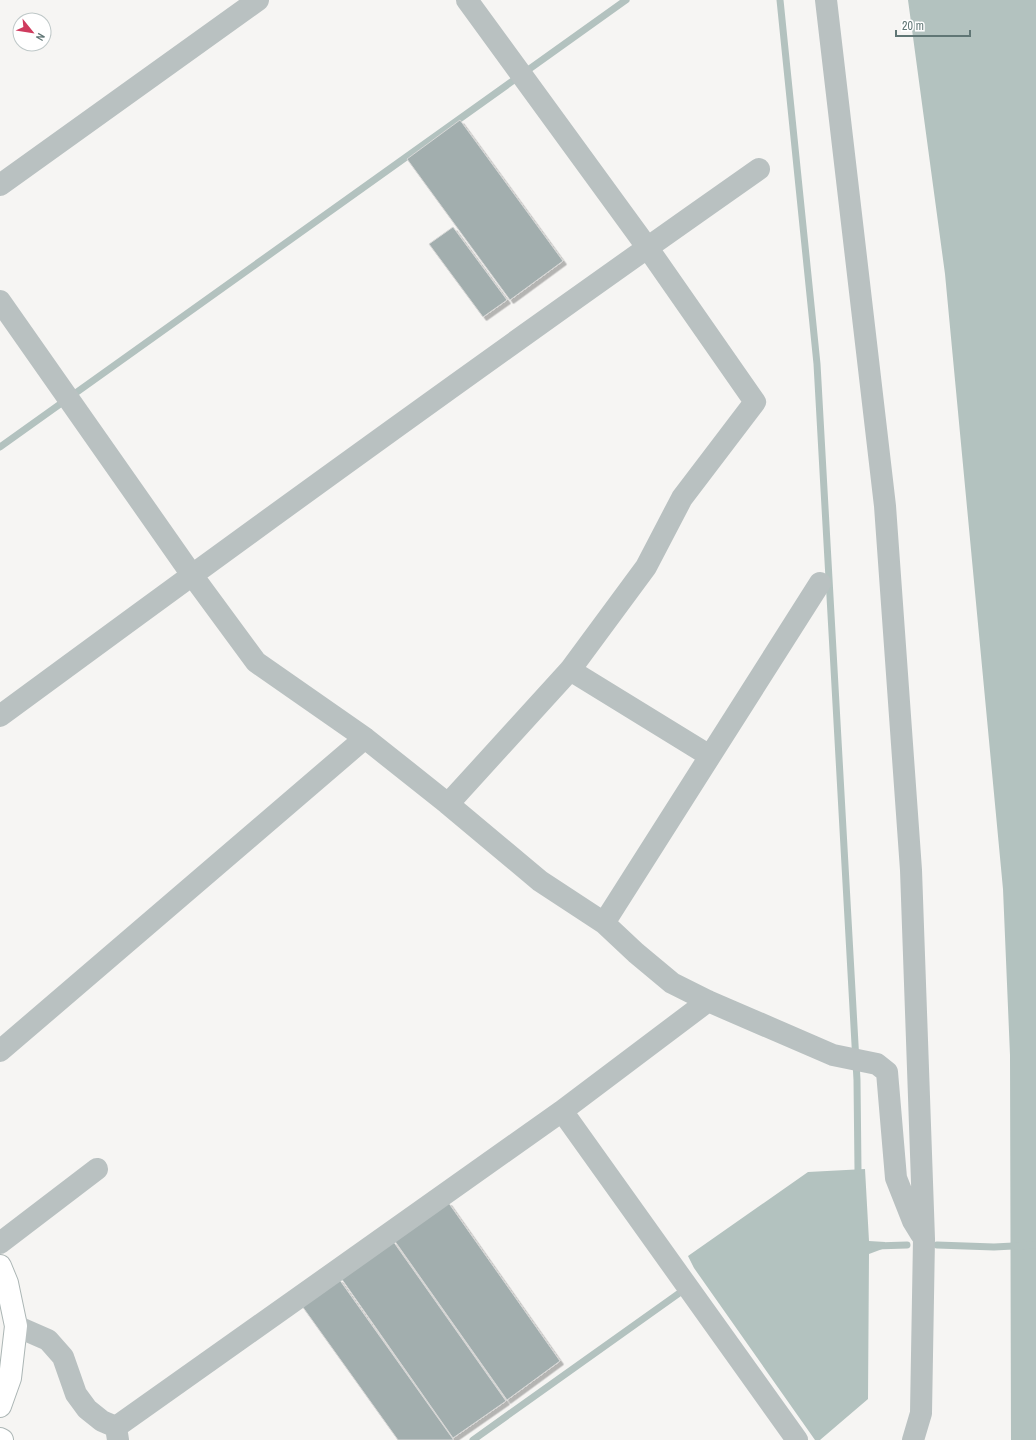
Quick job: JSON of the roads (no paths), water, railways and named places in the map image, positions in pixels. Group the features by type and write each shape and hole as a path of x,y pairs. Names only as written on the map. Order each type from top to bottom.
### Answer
{"main road":[{"path":"0,1266 7,1283 16,1326 10,1378 0,1406"}],"street":[{"path":"0,185 258,0"},
{"path":"448,804 570,670 646,567 682,498 755,402 648,247 467,0"},
{"path":"826,0 885,506 911,870 924,1239 921,1413 913,1440"},
{"path":"0,716 192,575 648,247 759,169"},
{"path":"0,301 192,575 256,662 365,738 448,804 540,881 604,923 636,953 672,983 708,1001 833,1055 877,1064 887,1072 896,1178 913,1221 924,1239"},
{"path":"604,923 820,583"},
{"path":"570,670 710,756"},
{"path":"0,1051 365,738"},
{"path":"16,1326 48,1340 63,1357 76,1394 87,1409 117,1434 562,1111 708,1001"},
{"path":"562,1111 797,1440"},
{"path":"0,1243 97,1169"}],"waterway":[{"path":"0,447 626,0"},
{"path":"780,0 817,364 857,1080 858,1170"},
{"path":"875,1246 907,1245"},
{"path":"937,1245 994,1247 1036,1245"},
{"path":"473,1440 678,1294"}]}
